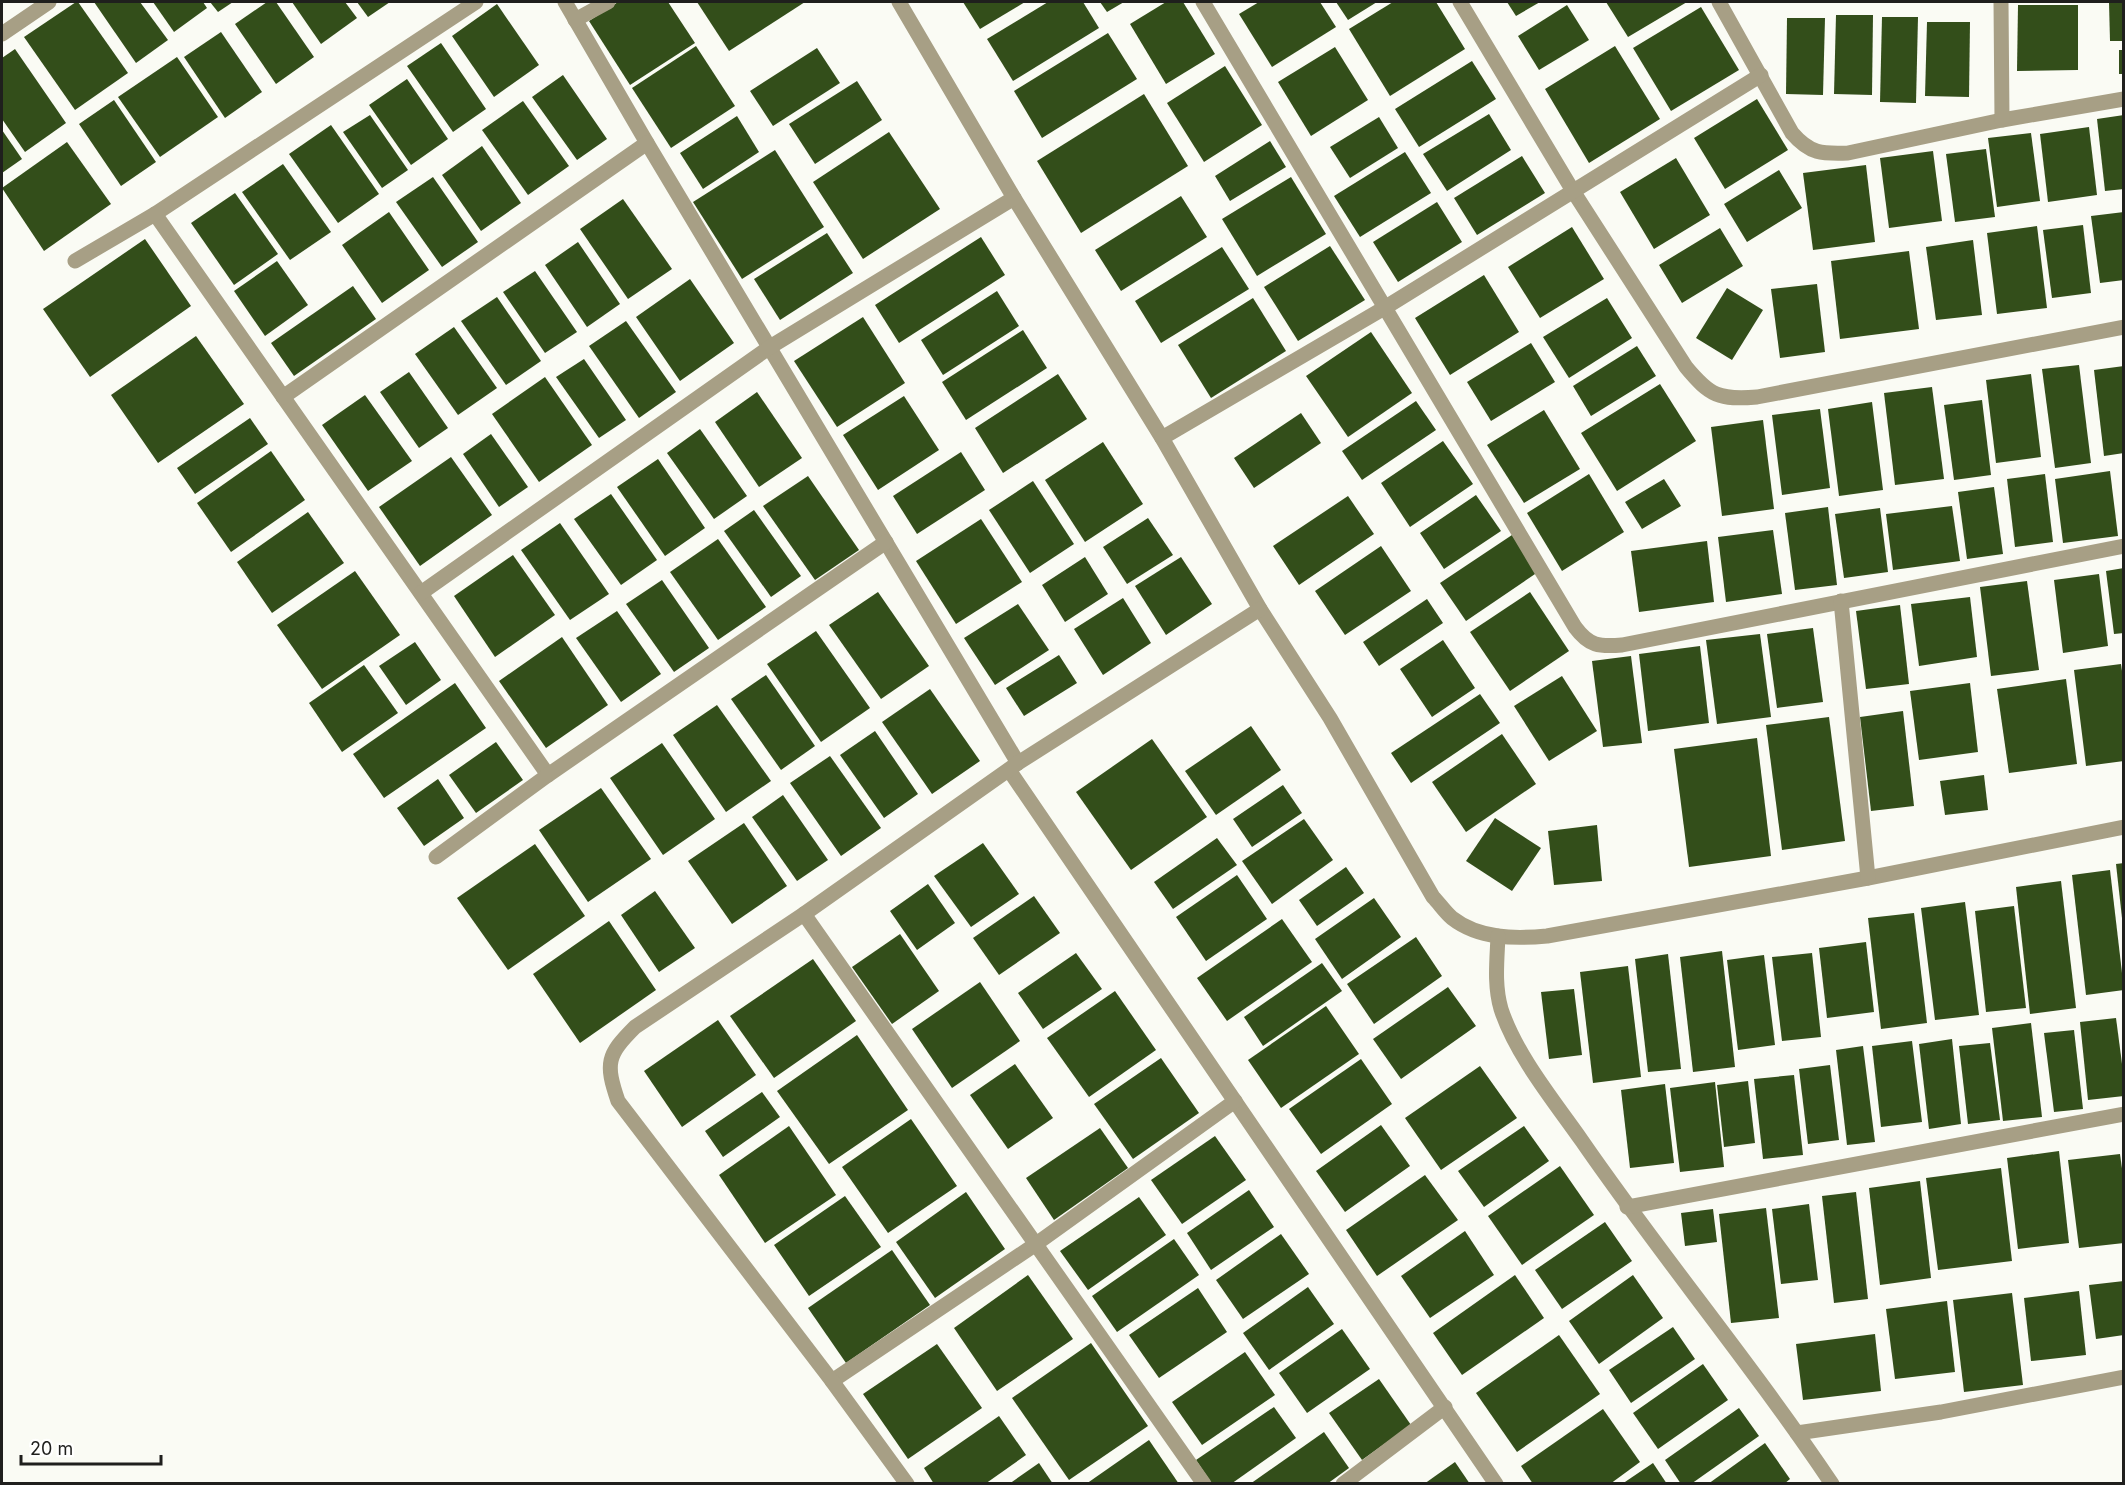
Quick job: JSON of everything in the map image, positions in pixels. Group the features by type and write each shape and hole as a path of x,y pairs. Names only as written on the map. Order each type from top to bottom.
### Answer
{"street":[{"path":"2,34 49,2"},
{"path":"75,261 155,214 476,2"},
{"path":"565,2 886,542 1013,767 1496,1484"},
{"path":"575,20 608,2"},
{"path":"899,2 1014,198 1162,438 1260,609 1330,718 1433,897 1452,917 1472,929 1498,936 1523,938 1547,936 1868,878 2124,827"},
{"path":"1203,2 1582,637 1592,644 1622,645 2124,546"},
{"path":"1460,2 1573,192 1686,367 1699,383 1716,395 1736,399 1757,397 2124,327"},
{"path":"1719,2 1792,133 1802,145 1821,153 1848,153 2002,120 2124,99"},
{"path":"2001,2 2002,120"},
{"path":"1162,438 1386,307 1761,75"},
{"path":"283,397 647,143"},
{"path":"421,593 770,347 1014,198"},
{"path":"155,214 548,775"},
{"path":"436,857 548,775 886,542"},
{"path":"1841,601 1868,878"},
{"path":"907,1484 832,1381 618,1101 611,1080 610,1061 617,1044 635,1027 804,914 1013,767 1260,609"},
{"path":"804,914 1204,1484"},
{"path":"1498,936 1496,981 1502,1009 1515,1041 1627,1207 1797,1433 1832,1484"},
{"path":"832,1381 1036,1244 1236,1101"},
{"path":"1627,1207 2124,1114"},
{"path":"1797,1433 1941,1413 2124,1377"},
{"path":"1343,1484 1445,1407"}],"building":[{"path":"76,2 128,73 75,110 24,37"},
{"path":"94,2 140,2 168,40 136,63"},
{"path":"153,2 203,2 207,8 174,32"},
{"path":"210,2 233,2 218,12"},
{"path":"267,2 276,2 314,57 276,84 235,24"},
{"path":"292,2 345,2 357,18 321,44"},
{"path":"357,2 390,2 368,17"},
{"path":"618,2 668,2 695,43 630,85 589,21"},
{"path":"697,2 805,2 729,51"},
{"path":"963,2 1025,2 980,29"},
{"path":"1048,2 1083,2 1099,28 1013,81 987,39"},
{"path":"1100,2 1124,2 1107,12"},
{"path":"1166,2 1183,2 1215,54 1166,84 1130,24"},
{"path":"1259,2 1320,2 1336,27 1272,67 1239,14"},
{"path":"1336,2 1377,2 1348,20"},
{"path":"1393,2 1436,2 1465,49 1390,96 1349,29"},
{"path":"1507,2 1540,2 1516,16"},
{"path":"1606,2 1687,2 1628,37"},
{"path":"2109,2 2124,2 2124,41 2110,41"},
{"path":"497,4 539,65 494,97 452,36"},
{"path":"1567,5 1589,40 1539,70 1518,36"},
{"path":"2018,5 2078,5 2078,70 2017,71"},
{"path":"1701,7 1739,70 1671,111 1633,48"},
{"path":"1836,15 1873,15 1872,95 1834,94"},
{"path":"1882,17 1918,17 1916,103 1880,102"},
{"path":"1787,18 1825,18 1823,95 1786,94"},
{"path":"1927,22 1970,22 1969,97 1925,96"},
{"path":"221,32 262,92 225,118 184,57"},
{"path":"1108,33 1137,79 1042,138 1014,91"},
{"path":"441,43 486,109 453,132 407,66"},
{"path":"696,46 735,106 671,148 632,88"},
{"path":"1615,46 1660,119 1589,163 1545,89"},
{"path":"1335,47 1368,100 1311,136 1278,82"},
{"path":"817,48 840,83 773,126 750,91"},
{"path":"15,49 66,123 25,152 2,119 2,58"},
{"path":"2119,50 2124,50 2124,74 2119,74"},
{"path":"177,57 218,117 160,157 118,97"},
{"path":"1472,61 1496,99 1419,147 1395,109"},
{"path":"1225,66 1262,125 1204,162 1167,103"},
{"path":"563,75 607,139 577,160 532,97"},
{"path":"407,79 448,139 411,165 369,105"},
{"path":"857,81 882,120 815,164 789,124"},
{"path":"1144,94 1188,166 1081,233 1037,161"},
{"path":"1757,99 1788,150 1725,189 1694,138"},
{"path":"114,100 156,162 121,186 79,124"},
{"path":"523,101 569,166 528,195 482,130"},
{"path":"1489,114 1511,150 1447,191 1423,154"},
{"path":"370,115 408,170 382,188 343,132"},
{"path":"2124,115 2124,189 2105,191 2097,119"},
{"path":"737,116 759,152 703,189 680,153"},
{"path":"1379,117 1398,148 1350,178 1330,147"},
{"path":"331,125 379,194 338,223 289,154"},
{"path":"2089,127 2097,195 2048,202 2040,134"},
{"path":"2,130 22,159 2,173"},
{"path":"889,132 940,209 863,259 813,182"},
{"path":"2031,133 2040,201 1997,207 1988,138"},
{"path":"1270,141 1286,167 1230,201 1215,176"},
{"path":"67,142 111,204 44,251 2,188"},
{"path":"482,146 521,203 481,231 442,175"},
{"path":"1986,149 1995,217 1955,222 1946,154"},
{"path":"775,150 824,227 742,279 693,202"},
{"path":"1933,151 1942,221 1889,228 1880,158"},
{"path":"1405,152 1431,193 1360,237 1334,196"},
{"path":"1522,156 1545,193 1477,235 1454,198"},
{"path":"1676,158 1710,215 1654,249 1620,192"},
{"path":"283,164 331,232 290,260 242,192"},
{"path":"1866,165 1875,242 1813,250 1803,173"},
{"path":"1779,170 1802,208 1747,242 1724,204"},
{"path":"433,177 478,242 442,267 396,202"},
{"path":"1291,177 1326,234 1257,276 1222,219"},
{"path":"235,193 278,254 234,285 191,223"},
{"path":"1181,196 1207,237 1121,291 1095,250"},
{"path":"623,199 672,269 628,299 580,229"},
{"path":"1437,202 1462,242 1398,282 1373,242"},
{"path":"389,212 429,270 382,303 342,245"},
{"path":"2124,212 2124,280 2100,283 2091,216"},
{"path":"2083,225 2091,293 2052,298 2043,230"},
{"path":"2037,226 2047,308 1997,314 1987,233"},
{"path":"1572,227 1604,279 1540,318 1508,267"},
{"path":"1720,228 1743,266 1682,303 1659,265"},
{"path":"827,233 853,273 780,320 754,279"},
{"path":"981,237 1005,275 899,343 875,305"},
{"path":"145,239 191,306 90,377 43,309"},
{"path":"1973,240 1982,315 1936,320 1926,247"},
{"path":"578,242 620,304 587,327 545,265"},
{"path":"1330,246 1365,300 1298,341 1264,287"},
{"path":"1222,247 1249,289 1161,343 1135,301"},
{"path":"1909,251 1919,329 1840,339 1831,261"},
{"path":"277,261 308,305 265,336 234,291"},
{"path":"535,271 577,332 545,353 503,292"},
{"path":"1484,275 1519,332 1450,375 1415,318"},
{"path":"690,279 734,343 680,381 636,317"},
{"path":"1817,284 1825,352 1780,358 1771,289"},
{"path":"353,286 376,319 294,376 271,343"},
{"path":"1727,288 1763,310 1732,360 1696,338"},
{"path":"997,291 1019,326 943,375 921,340"},
{"path":"497,297 541,361 506,385 461,321"},
{"path":"1253,298 1286,351 1211,398 1178,345"},
{"path":"1607,298 1632,338 1569,378 1543,337"},
{"path":"863,317 905,383 837,427 794,361"},
{"path":"626,321 676,392 639,418 589,346"},
{"path":"454,327 497,388 458,415 415,354"},
{"path":"1023,330 1047,368 966,420 942,382"},
{"path":"1371,332 1412,393 1348,437 1306,376"},
{"path":"196,336 244,404 158,463 111,395"},
{"path":"1531,343 1555,382 1491,421 1467,382"},
{"path":"1637,346 1656,376 1591,416 1573,386"},
{"path":"584,359 626,420 599,438 556,377"},
{"path":"2079,365 2091,463 2055,468 2042,369"},
{"path":"2124,366 2124,453 2104,456 2094,370"},
{"path":"409,372 448,428 419,448 380,392"},
{"path":"1058,374 1087,419 1003,473 975,428"},
{"path":"2031,374 2041,457 1996,463 1986,380"},
{"path":"545,377 592,445 539,482 492,414"},
{"path":"1660,384 1696,441 1617,491 1581,433"},
{"path":"1932,387 1944,479 1895,485 1884,393"},
{"path":"757,392 802,458 759,487 715,422"},
{"path":"365,395 412,461 368,491 322,425"},
{"path":"904,396 939,450 878,490 843,435"},
{"path":"1982,400 1991,475 1954,480 1944,405"},
{"path":"1416,401 1436,430 1362,480 1342,451"},
{"path":"1872,402 1883,490 1839,496 1828,409"},
{"path":"1820,409 1830,488 1782,495 1772,415"},
{"path":"1544,410 1580,469 1524,503 1487,445"},
{"path":"1301,413 1321,443 1254,488 1234,458"},
{"path":"250,418 268,444 195,494 177,468"},
{"path":"1763,420 1774,509 1722,516 1711,427"},
{"path":"700,429 747,496 714,519 667,453"},
{"path":"491,434 528,487 499,507 463,454"},
{"path":"1443,441 1473,484 1410,527 1381,483"},
{"path":"1103,442 1143,504 1085,542 1045,480"},
{"path":"271,451 305,500 231,552 197,503"},
{"path":"961,452 985,490 917,534 893,496"},
{"path":"451,457 492,515 420,566 379,507"},
{"path":"658,459 705,528 665,556 617,487"},
{"path":"2110,471 2118,536 2063,543 2055,479"},
{"path":"1589,474 1624,532 1562,571 1527,513"},
{"path":"2045,474 2053,542 2015,547 2007,479"},
{"path":"808,476 859,550 815,580 763,506"},
{"path":"1664,479 1681,506 1642,529 1625,502"},
{"path":"1033,481 1074,544 1030,573 989,510"},
{"path":"1994,487 2003,554 1967,559 1958,492"},
{"path":"611,494 657,560 621,585 574,519"},
{"path":"1476,495 1501,531 1444,569 1420,533"},
{"path":"1348,496 1374,534 1299,585 1273,546"},
{"path":"1952,506 1960,561 1893,570 1886,514"},
{"path":"1828,507 1837,585 1795,590 1785,513"},
{"path":"1880,508 1888,572 1844,578 1835,514"},
{"path":"754,510 801,576 771,597 724,531"},
{"path":"308,512 344,563 272,613 237,562"},
{"path":"1148,518 1173,555 1127,584 1103,547"},
{"path":"981,519 1022,582 956,624 916,561"},
{"path":"560,523 609,594 570,620 521,550"},
{"path":"1773,530 1782,594 1726,602 1718,537"},
{"path":"1512,535 1538,572 1466,621 1440,583"},
{"path":"718,539 766,607 718,640 670,572"},
{"path":"1707,541 1714,602 1639,612 1631,551"},
{"path":"1381,546 1411,591 1345,635 1315,591"},
{"path":"513,555 555,615 495,657 454,596"},
{"path":"1085,557 1108,594 1065,622 1042,585"},
{"path":"1181,557 1212,604 1166,635 1135,586"},
{"path":"2124,568 2124,633 2114,634 2106,571"},
{"path":"355,571 400,635 322,689 277,625"},
{"path":"2099,574 2108,646 2063,653 2054,580"},
{"path":"662,580 709,648 674,672 626,604"},
{"path":"2027,581 2039,670 1991,676 1980,587"},
{"path":"878,592 929,666 881,699 829,625"},
{"path":"1530,592 1569,651 1510,691 1470,632"},
{"path":"1970,597 1977,657 1919,666 1911,604"},
{"path":"1123,598 1151,643 1103,675 1074,629"},
{"path":"1427,599 1443,623 1379,666 1363,642"},
{"path":"1018,604 1049,650 995,685 964,638"},
{"path":"1900,605 1909,684 1866,689 1856,611"},
{"path":"617,611 661,674 621,702 576,638"},
{"path":"1813,628 1823,702 1777,708 1767,634"},
{"path":"816,631 870,708 821,742 767,664"},
{"path":"1760,634 1771,717 1717,724 1706,640"},
{"path":"562,637 608,705 546,748 499,681"},
{"path":"1443,640 1475,688 1432,717 1400,669"},
{"path":"415,642 441,680 406,705 379,666"},
{"path":"1700,646 1709,723 1648,731 1639,654"},
{"path":"1059,655 1077,683 1024,716 1006,688"},
{"path":"1631,656 1642,743 1603,747 1592,661"},
{"path":"2121,664 2124,685 2124,761 2086,766 2074,670"},
{"path":"364,665 398,713 342,752 309,703"},
{"path":"766,675 815,746 781,770 731,699"},
{"path":"1562,676 1597,731 1549,761 1514,706"},
{"path":"2066,679 2077,764 2009,773 1997,689"},
{"path":"455,683 486,728 384,798 353,754"},
{"path":"1970,683 1978,752 1919,760 1910,691"},
{"path":"930,689 980,761 932,794 882,722"},
{"path":"1480,694 1500,723 1411,783 1391,753"},
{"path":"717,705 771,781 726,812 673,735"},
{"path":"1903,711 1914,806 1871,811 1860,717"},
{"path":"1829,717 1845,841 1782,850 1766,725"},
{"path":"1251,726 1281,770 1216,815 1185,771"},
{"path":"875,731 918,794 884,818 840,755"},
{"path":"1502,734 1536,784 1466,832 1432,782"},
{"path":"1757,738 1771,856 1689,867 1674,749"},
{"path":"1152,739 1207,817 1131,870 1076,792"},
{"path":"496,742 523,780 476,813 449,775"},
{"path":"662,743 715,819 663,855 610,778"},
{"path":"830,756 881,828 841,856 790,783"},
{"path":"1984,775 1988,810 1945,815 1940,781"},
{"path":"438,779 464,818 424,846 397,808"},
{"path":"1283,785 1302,813 1252,847 1233,819"},
{"path":"601,788 651,859 588,902 539,830"},
{"path":"783,795 828,860 797,881 752,817"},
{"path":"1495,818 1541,848 1512,891 1466,861"},
{"path":"1304,819 1333,860 1272,904 1242,861"},
{"path":"744,823 787,886 732,924 688,861"},
{"path":"1597,825 1602,881 1554,885 1548,831"},
{"path":"1217,838 1237,865 1173,909 1154,882"},
{"path":"983,843 1019,894 971,927 934,876"},
{"path":"535,844 585,916 508,970 457,898"},
{"path":"2124,863 2124,918 2122,918 2116,864"},
{"path":"1346,867 1364,893 1317,926 1299,900"},
{"path":"2110,870 2124,990 2086,995 2072,875"},
{"path":"1237,875 1267,919 1206,961 1176,917"},
{"path":"2061,881 2076,1008 2030,1014 2016,887"},
{"path":"928,884 955,923 917,950 890,911"},
{"path":"655,891 695,948 659,972 621,915"},
{"path":"1034,896 1060,933 999,975 973,938"},
{"path":"1374,898 1401,937 1342,979 1315,939"},
{"path":"1965,902 1979,1015 1935,1020 1921,908"},
{"path":"2014,906 2026,1008 1986,1012 1975,911"},
{"path":"1914,913 1927,1023 1881,1029 1868,918"},
{"path":"1282,919 1312,962 1227,1021 1197,978"},
{"path":"609,921 656,990 580,1043 533,974"},
{"path":"900,934 939,991 892,1024 852,967"},
{"path":"1416,937 1442,976 1374,1024 1347,984"},
{"path":"1866,942 1874,1012 1827,1018 1819,948"},
{"path":"1722,951 1735,1067 1693,1072 1680,957"},
{"path":"1076,953 1102,989 1043,1029 1018,993"},
{"path":"1812,953 1821,1037 1782,1041 1772,957"},
{"path":"1668,954 1681,1069 1648,1072 1635,959"},
{"path":"1764,955 1775,1045 1738,1050 1727,960"},
{"path":"813,959 856,1021 774,1078 730,1016"},
{"path":"1322,963 1342,991 1263,1046 1244,1017"},
{"path":"1628,966 1641,1077 1593,1083 1580,972"},
{"path":"980,982 1020,1041 952,1088 912,1029"},
{"path":"1448,987 1476,1026 1401,1079 1373,1039"},
{"path":"1574,989 1582,1055 1549,1059 1541,992"},
{"path":"1115,991 1156,1050 1089,1097 1047,1038"},
{"path":"1326,1006 1359,1054 1281,1108 1248,1060"},
{"path":"2116,1018 2124,1096 2088,1100 2080,1022"},
{"path":"718,1020 756,1075 682,1127 644,1071"},
{"path":"2031,1023 2042,1117 2003,1121 1992,1028"},
{"path":"2074,1030 2083,1109 2054,1112 2044,1033"},
{"path":"857,1035 908,1110 829,1164 777,1091"},
{"path":"1952,1039 1961,1124 1929,1129 1919,1044"},
{"path":"1912,1041 1922,1122 1881,1127 1872,1046"},
{"path":"1990,1043 2000,1120 1968,1124 1959,1046"},
{"path":"1863,1046 1875,1142 1847,1145 1836,1050"},
{"path":"1161,1058 1199,1113 1133,1159 1094,1104"},
{"path":"1361,1059 1392,1104 1321,1154 1289,1109"},
{"path":"1015,1064 1053,1118 1008,1149 970,1095"},
{"path":"1830,1065 1839,1140 1808,1144 1799,1069"},
{"path":"1480,1066 1517,1118 1441,1170 1405,1118"},
{"path":"1794,1075 1803,1155 1763,1159 1754,1079"},
{"path":"1748,1081 1755,1143 1724,1147 1717,1085"},
{"path":"1715,1082 1724,1167 1680,1172 1670,1088"},
{"path":"1665,1084 1674,1163 1630,1168 1621,1090"},
{"path":"762,1092 780,1117 723,1157 705,1131"},
{"path":"911,1119 957,1186 888,1233 842,1167"},
{"path":"1381,1125 1410,1166 1345,1212 1316,1171"},
{"path":"789,1126 836,1195 765,1243 719,1175"},
{"path":"1524,1126 1549,1161 1484,1207 1458,1171"},
{"path":"1100,1128 1128,1168 1054,1220 1026,1178"},
{"path":"1215,1136 1246,1180 1182,1224 1151,1180"},
{"path":"2059,1151 2069,1243 2018,1249 2007,1158"},
{"path":"2120,1154 2124,1183 2124,1243 2079,1248 2068,1160"},
{"path":"1560,1166 1594,1215 1522,1265 1488,1216"},
{"path":"2001,1168 2012,1261 1938,1270 1926,1178"},
{"path":"1425,1175 1458,1220 1377,1276 1346,1230"},
{"path":"1920,1181 1931,1278 1880,1285 1869,1188"},
{"path":"1249,1190 1274,1227 1211,1270 1187,1233"},
{"path":"966,1192 1005,1249 935,1298 896,1242"},
{"path":"1856,1192 1868,1299 1834,1303 1822,1196"},
{"path":"845,1196 881,1247 809,1296 774,1245"},
{"path":"1139,1197 1166,1235 1088,1290 1060,1251"},
{"path":"1809,1204 1818,1280 1781,1284 1772,1209"},
{"path":"1766,1208 1779,1318 1731,1323 1719,1214"},
{"path":"1713,1209 1717,1242 1685,1246 1681,1213"},
{"path":"1605,1222 1632,1261 1562,1309 1535,1270"},
{"path":"1465,1231 1494,1275 1430,1318 1401,1276"},
{"path":"1281,1234 1309,1274 1243,1319 1216,1280"},
{"path":"1174,1239 1199,1275 1117,1332 1092,1296"},
{"path":"892,1250 930,1305 846,1363 808,1308"},
{"path":"1028,1275 1073,1339 997,1391 954,1328"},
{"path":"1515,1275 1544,1318 1462,1375 1433,1333"},
{"path":"1633,1275 1663,1318 1599,1364 1569,1321"},
{"path":"2124,1281 2124,1335 2096,1339 2089,1285"},
{"path":"1308,1287 1334,1324 1269,1370 1243,1333"},
{"path":"1198,1288 1227,1332 1159,1378 1129,1335"},
{"path":"2079,1291 2086,1355 2031,1361 2024,1298"},
{"path":"2012,1293 2023,1385 1964,1392 1953,1300"},
{"path":"1947,1301 1955,1372 1895,1379 1886,1309"},
{"path":"1673,1327 1695,1359 1631,1403 1609,1370"},
{"path":"1342,1329 1370,1369 1307,1413 1279,1373"},
{"path":"1875,1334 1881,1391 1803,1400 1796,1344"},
{"path":"1559,1335 1600,1394 1517,1452 1476,1393"},
{"path":"1091,1343 1148,1426 1069,1480 1012,1398"},
{"path":"937,1344 982,1408 908,1459 863,1394"},
{"path":"1245,1352 1275,1395 1202,1445 1172,1402"},
{"path":"1703,1364 1728,1400 1658,1449 1633,1413"},
{"path":"1379,1379 1411,1425 1362,1460 1329,1413"},
{"path":"1274,1407 1296,1438 1231,1484 1212,1484 1196,1460"},
{"path":"1739,1408 1759,1436 1691,1484 1681,1484 1665,1460"},
{"path":"1603,1409 1640,1462 1610,1484 1533,1484 1521,1466"},
{"path":"999,1416 1026,1455 985,1484 934,1484 924,1468"},
{"path":"1324,1432 1349,1468 1327,1484 1250,1484"},
{"path":"1149,1440 1179,1484 1086,1484"},
{"path":"1765,1443 1790,1479 1784,1484 1708,1484"},
{"path":"1455,1462 1470,1484 1424,1484"},
{"path":"1039,1463 1053,1484 1009,1484"},
{"path":"1653,1463 1667,1484 1622,1484"}]}
